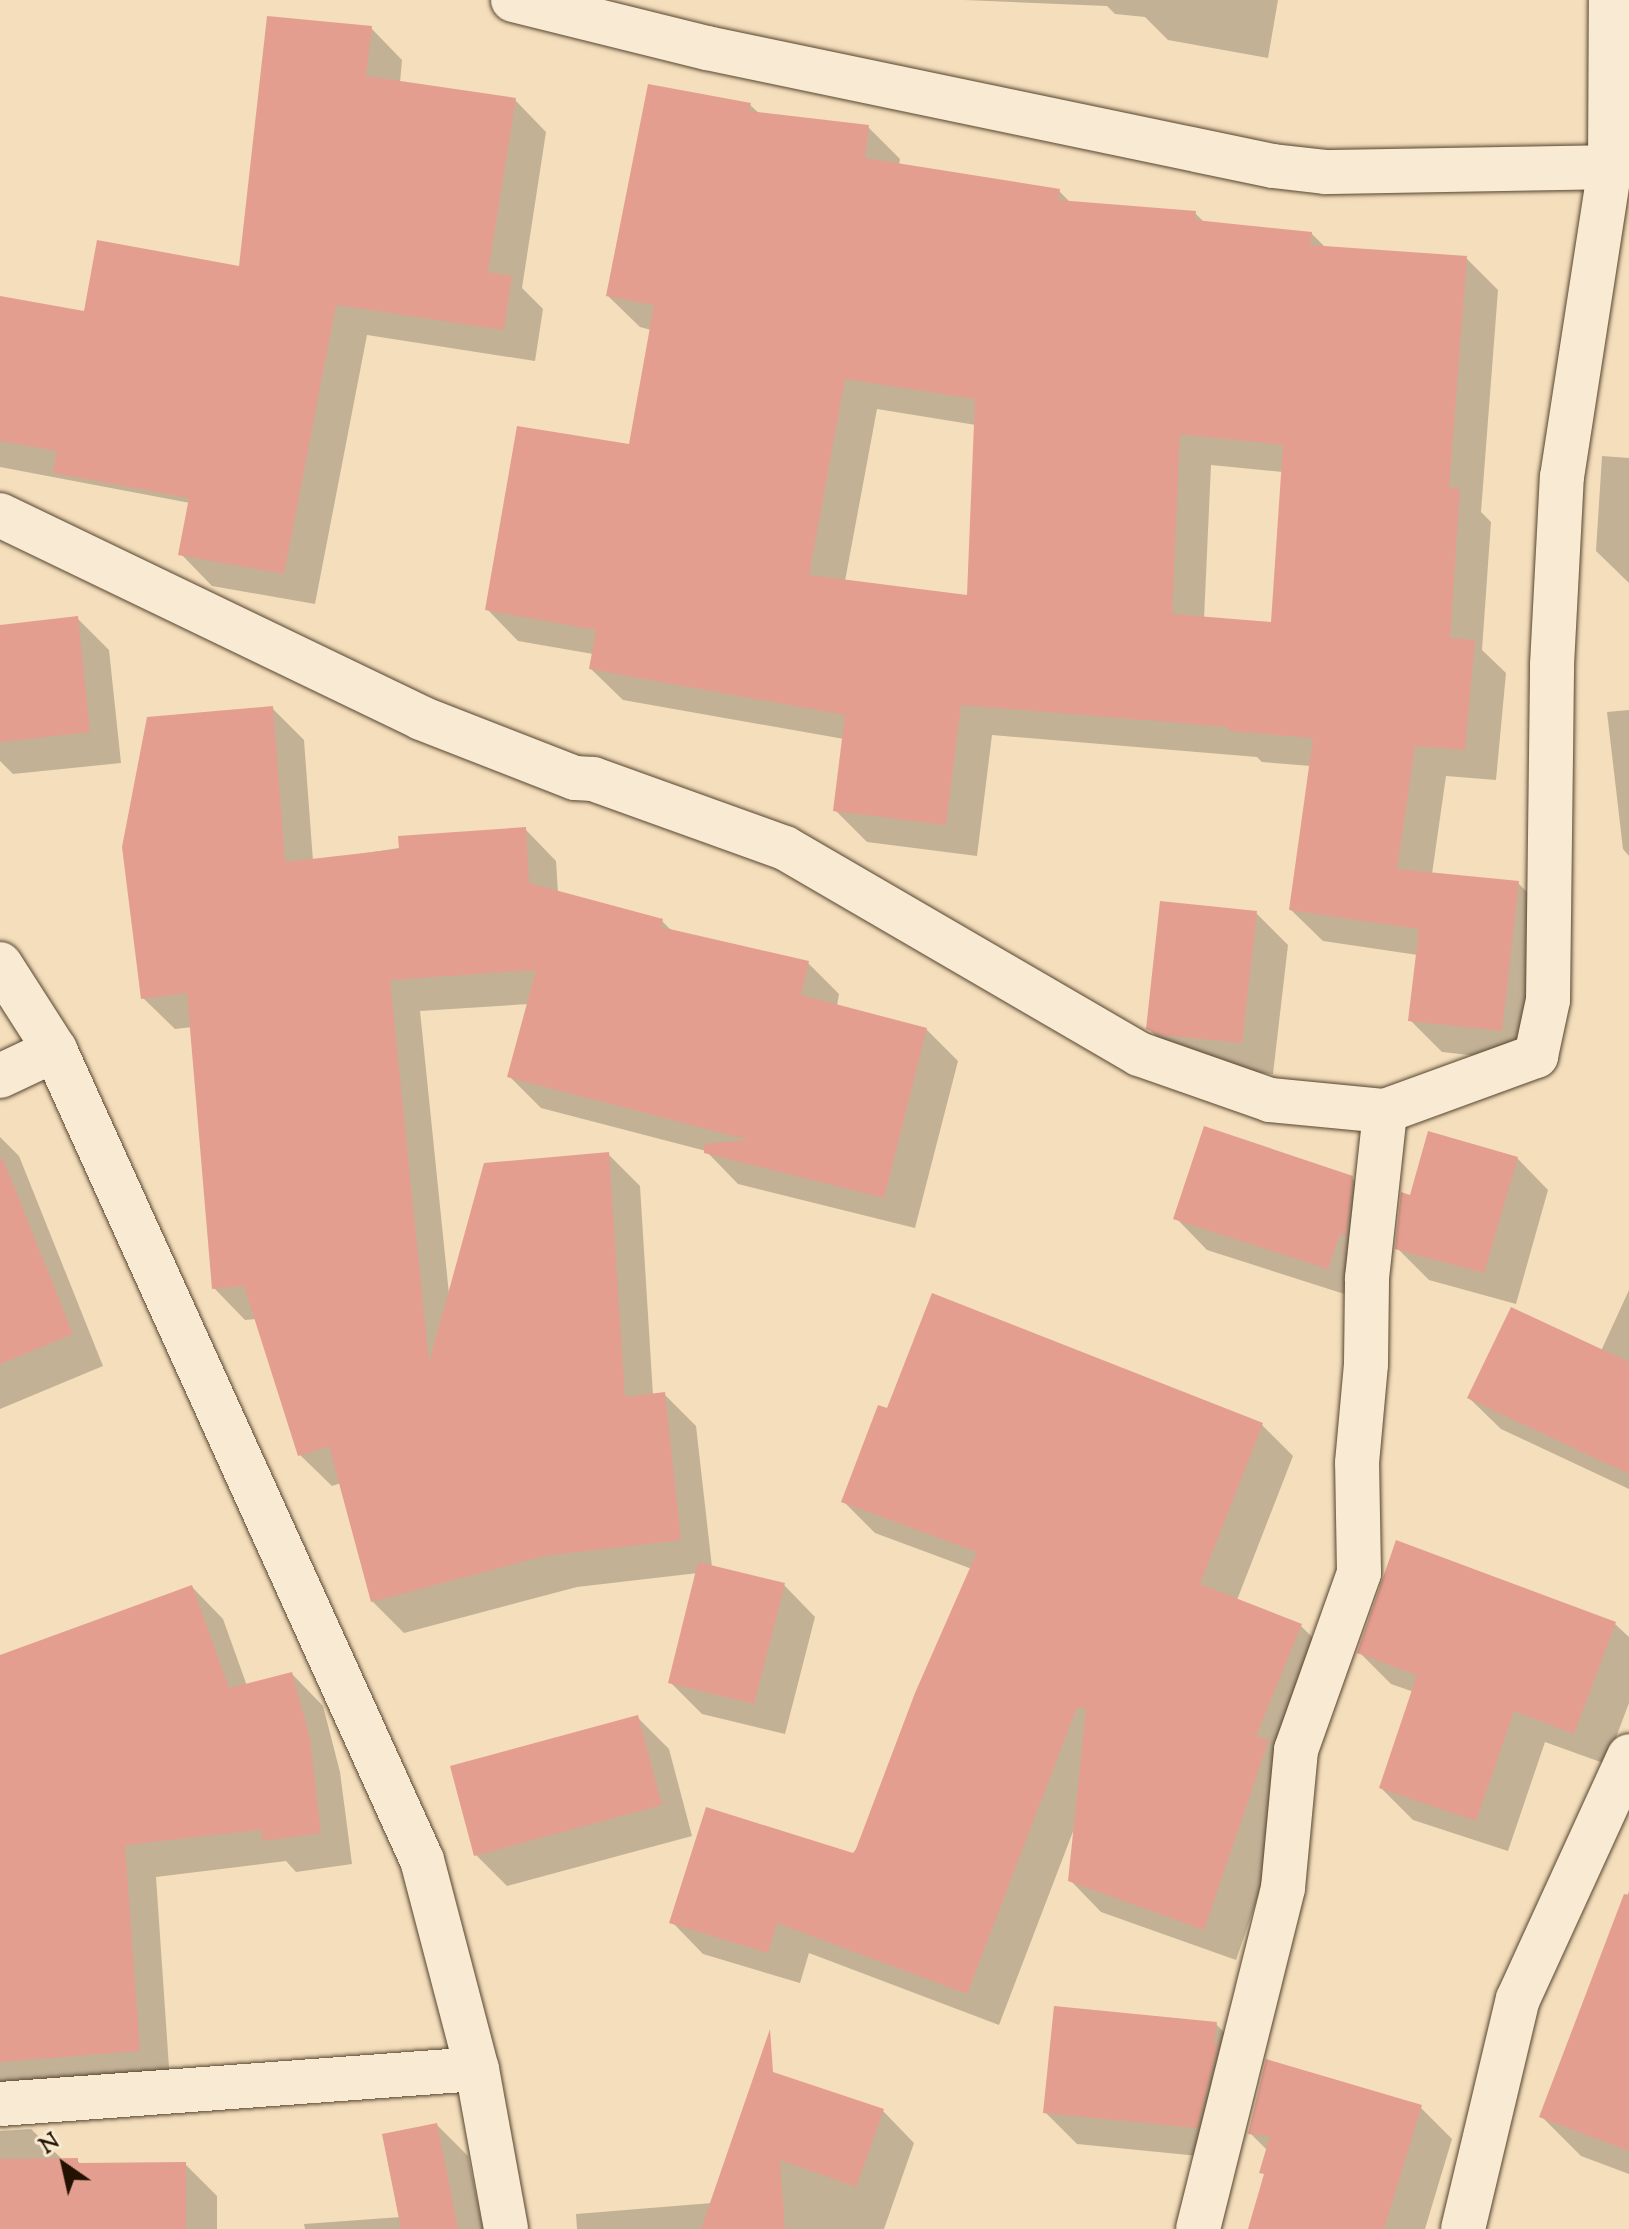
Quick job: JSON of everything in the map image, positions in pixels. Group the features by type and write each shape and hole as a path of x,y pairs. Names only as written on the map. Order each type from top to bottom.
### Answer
{"street":[{"path":"513,0 707,48 1273,166 1325,172 1610,167"},
{"path":"0,515 421,718 575,778 593,779 785,848 1139,1054 1270,1100 1385,1111 1536,1056 1548,1000 1552,665 1562,477 1610,167 1611,0"},
{"path":"0,964 55,1050 422,1860 477,2069 506,2229"},
{"path":"0,1076 55,1050"},
{"path":"1198,2229 1283,1888 1296,1750 1359,1573 1357,1463 1366,1364 1367,1278 1385,1111"},
{"path":"1463,2229 1518,1999 1629,1756"},
{"path":"0,2104 477,2069"}],"building":[{"path":"267,16 372,26 366,76 516,98 488,272 512,276 504,330 336,305 284,574 178,555 189,498 53,473 57,451 0,441 0,296 84,311 97,240 239,266"},
{"path":"648,84 751,103 749,111 869,125 865,158 1060,189 1058,200 1196,211 1195,220 1312,232 1310,245 1467,256 1449,488 1460,489 1450,638 1475,640 1465,750 1415,746 1397,869 1519,881 1502,1031 1408,1021 1419,929 1289,910 1313,738 1228,731 1229,727 961,705 946,825 833,811 845,715 589,669 596,630 485,610 517,426 629,444 654,305 606,296","holes":["845,379 975,399 967,595 809,575","1180,434 1283,445 1271,622 1172,614"]},
{"path":"78,616 90,732 0,742 0,625"},
{"path":"273,706 285,862 399,849 398,836 526,827 529,883 663,919 661,927 809,961 801,995 927,1028 884,1198 704,1153 704,1144 749,1140 507,1077 536,970 390,980 429,1363 484,1163 609,1152 625,1397 665,1392 681,1540 544,1556 371,1602 329,1446 298,1456 244,1286 212,1289 187,993 141,999 122,847 147,717"},
{"path":"1160,901 1257,911 1242,1043 1161,1035 1146,1029"},
{"path":"1204,1126 1353,1176 1346,1236 1340,1234 1328,1269 1173,1219"},
{"path":"1428,1131 1518,1157 1484,1273 1395,1249 1401,1192 1410,1195"},
{"path":"0,1159 3,1159 73,1334 0,1364"},
{"path":"932,1293 1263,1423 1200,1584 1302,1624 1256,1736 1269,1740 1204,1930 1068,1881 1086,1709 1077,1707 967,1994 777,1923 768,1953 669,1923 706,1807 853,1853 856,1849 915,1693 977,1552 841,1502 878,1405 887,1408"},
{"path":"1511,1307 1629,1362 1629,1474 1467,1398"},
{"path":"1396,1540 1616,1622 1574,1734 1514,1711 1476,1821 1379,1788 1417,1675 1357,1653"},
{"path":"698,1562 785,1583 754,1704 668,1683"},
{"path":"192,1585 229,1688 292,1672 310,1739 321,1833 263,1841 261,1830 125,1845 140,2051 0,2062 0,1655"},
{"path":"638,1715 662,1805 474,1856 450,1766"},
{"path":"1624,1894 1629,1895 1629,2151 1539,2117"},
{"path":"1054,2006 1217,2022 1214,2044 1218,2045 1197,2128 1043,2113"},
{"path":"770,2029 773,2072 884,2109 856,2187 780,2160 785,2229 701,2229"},
{"path":"1266,2059 1422,2105 1384,2229 1248,2229 1264,2174 1259,2173 1270,2136 1248,2134"},
{"path":"437,2123 458,2229 401,2229 382,2134"},
{"path":"78,2158 78,2163 186,2162 186,2229 0,2229 0,2159"}]}
